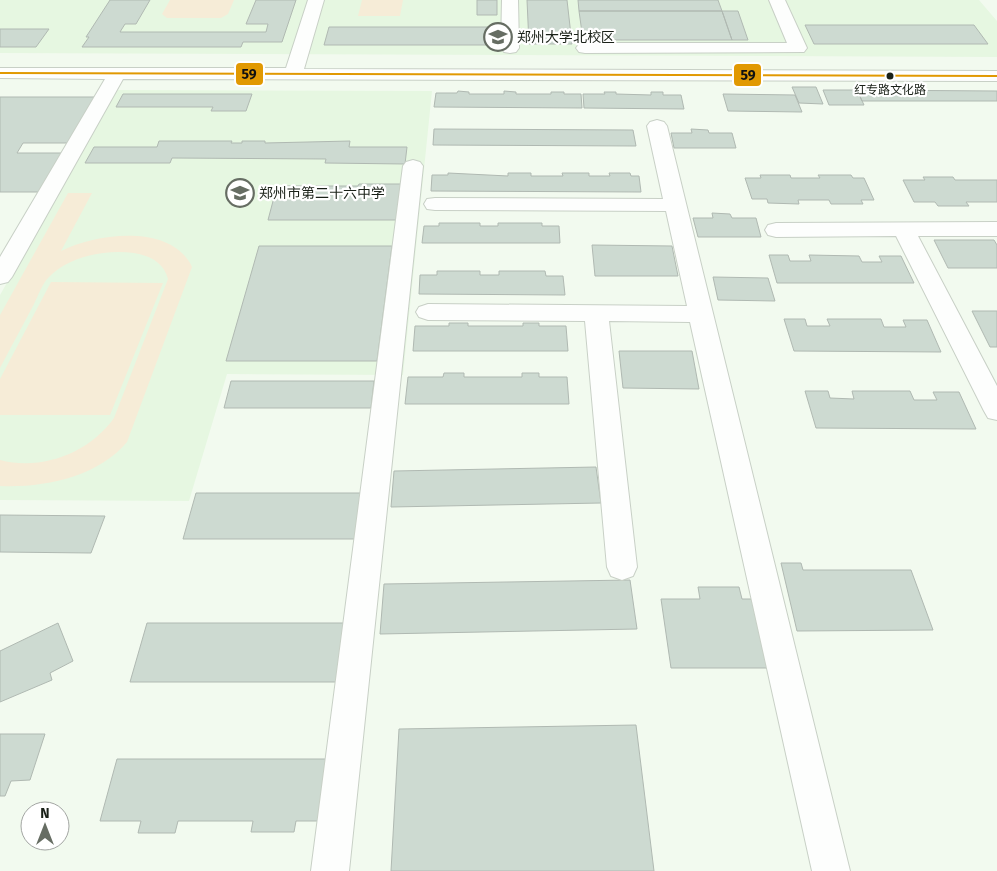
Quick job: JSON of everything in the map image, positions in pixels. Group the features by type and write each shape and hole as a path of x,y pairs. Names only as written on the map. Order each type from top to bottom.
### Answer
{"street":[{"path":"293,74 316,0"},
{"path":"510,0 510,48"},
{"path":"585,48 798,48 777,0"},
{"path":"0,277 117,73"},
{"path":"1,74 997,76"},
{"path":"657,126 831,871"},
{"path":"330,871 413,166"},
{"path":"435,204 675,205"},
{"path":"776,230 997,229"},
{"path":"904,230 997,411"},
{"path":"428,312 701,314"},
{"path":"596,313 622,567"}],"shaded area":[{"name":"郑州大学北校区","path":"0,0 979,0 997,21 997,57 0,53"},
{"path":"170,0 234,0 228,14 221,18 167,18 162,14"},
{"path":"362,0 403,0 400,16 358,16"},
{"name":"郑州市第二十六中学","path":"117,90 432,91 403,375 227,374 189,501 0,500 0,295"},
{"path":"68,193 92,193 61,251 93,240 113,237 151,238 168,243 182,253 192,267 127,442 101,464 69,478 34,485 0,486 0,460 32,463 48,461 63,456 78,450 92,441 114,418 168,279 166,273 156,261 134,253 101,253 67,264 57,270 44,283 0,368 0,315"},
{"path":"51,282 163,283 110,415 0,415 0,379"}],"building":[{"path":"110,0 150,0 136,24 125,24 120,32 266,32 268,24 246,24 256,0 296,0 282,42 243,42 241,47 82,47 89,37 86,37"},
{"path":"477,0 497,0 497,15 477,15"},
{"path":"527,0 567,0 572,44 529,44"},
{"path":"578,0 718,0 722,11 579,11"},
{"path":"579,11 722,11 732,40 583,40"},
{"path":"722,11 738,11 748,40 732,40"},
{"path":"805,25 974,25 988,44 814,44"},
{"path":"329,27 492,27 492,45 324,45"},
{"path":"0,29 49,29 36,47 0,47"},
{"path":"792,87 816,87 823,104 799,103"},
{"path":"823,90 857,90 864,105 829,105"},
{"path":"857,90 997,91 997,101 862,101"},
{"path":"458,91 469,92 469,94 504,94 504,91 516,92 516,94 564,92 564,94 581,94 582,108 434,107 436,93 457,93"},
{"path":"604,92 651,95 651,92 663,92 663,95 681,95 684,109 584,108 583,94 605,94"},
{"path":"123,94 252,94 246,111 211,111 213,107 116,107"},
{"path":"723,94 795,95 802,112 728,111"},
{"path":"0,97 97,97 70,143 23,143 17,153 65,153 41,192 0,192"},
{"path":"434,129 633,130 636,146 433,145"},
{"path":"691,129 708,130 709,133 732,133 736,148 674,148 671,133 692,133"},
{"path":"159,141 232,141 231,143 242,143 242,141 265,141 265,143 350,141 349,147 407,147 405,164 325,163 326,159 172,158 170,163 85,163 94,147 157,147"},
{"path":"448,173 508,176 508,173 531,173 531,176 563,176 562,173 589,173 589,176 610,176 609,173 630,173 631,176 639,176 641,192 431,191 432,175 448,175"},
{"path":"760,175 820,178 818,175 851,175 853,178 864,178 874,200 861,200 863,204 831,204 829,200 798,200 799,204 768,203 767,199 752,199 745,178 761,178"},
{"path":"923,177 953,177 955,180 997,180 997,202 966,202 969,206 938,206 935,202 914,202 903,180 925,180"},
{"path":"359,184 407,184 402,220 268,220 277,186 358,186"},
{"path":"712,213 730,214 732,218 756,218 761,237 698,237 693,218 713,218"},
{"path":"439,223 480,223 480,226 498,226 498,223 542,223 542,226 559,226 560,243 422,243 424,226 439,226"},
{"path":"934,240 994,240 997,245 997,268 948,268"},
{"path":"592,245 672,246 678,276 595,276"},
{"path":"259,246 392,246 377,361 226,361"},
{"path":"769,255 788,255 790,261 811,261 809,255 859,256 862,262 882,262 879,256 901,256 914,283 777,283"},
{"path":"437,271 480,271 480,275 499,275 499,271 545,271 546,276 563,276 565,295 419,294 420,275 437,275"},
{"path":"713,277 768,278 775,301 718,300"},
{"path":"972,311 997,311 997,347 990,347"},
{"path":"784,319 805,319 807,326 830,326 827,319 881,319 884,327 906,327 903,320 927,320 941,352 794,351"},
{"path":"449,323 468,323 468,326 523,326 523,323 539,323 539,326 566,326 568,351 413,351 415,326 449,326"},
{"path":"619,351 692,351 699,389 623,388"},
{"path":"444,373 464,373 464,377 522,377 522,373 539,373 539,377 567,377 569,404 405,404 408,377 443,377"},
{"path":"231,381 374,381 371,408 224,408"},
{"path":"805,391 828,391 830,398 854,399 852,391 910,391 914,400 937,400 933,392 959,392 976,429 816,428"},
{"path":"596,467 601,503 391,507 394,471"},
{"path":"196,493 365,493 360,539 183,539"},
{"path":"0,515 105,516 91,553 0,552"},
{"path":"781,563 801,563 803,570 911,570 933,630 797,631"},
{"path":"630,580 637,629 380,634 384,584"},
{"path":"698,587 739,587 742,599 757,599 772,668 671,668 661,599 700,599"},
{"path":"58,623 73,661 50,673 52,680 0,702 0,651"},
{"path":"147,623 345,623 338,682 130,682"},
{"path":"636,725 654,871 391,871 399,729"},
{"path":"0,734 45,734 30,780 11,781 5,796 0,796"},
{"path":"117,759 331,759 323,821 296,821 294,832 251,832 253,821 178,821 175,833 138,833 141,821 100,821"}],"transit line":[{"name":"59","path":"0,73 997,76"}],"place":[{"name":"郑州大学北校区","path":"498,37"},
{"name":"红专路文化路","path":"890,76"},
{"name":"郑州市第二十六中学","path":"240,193"}]}
